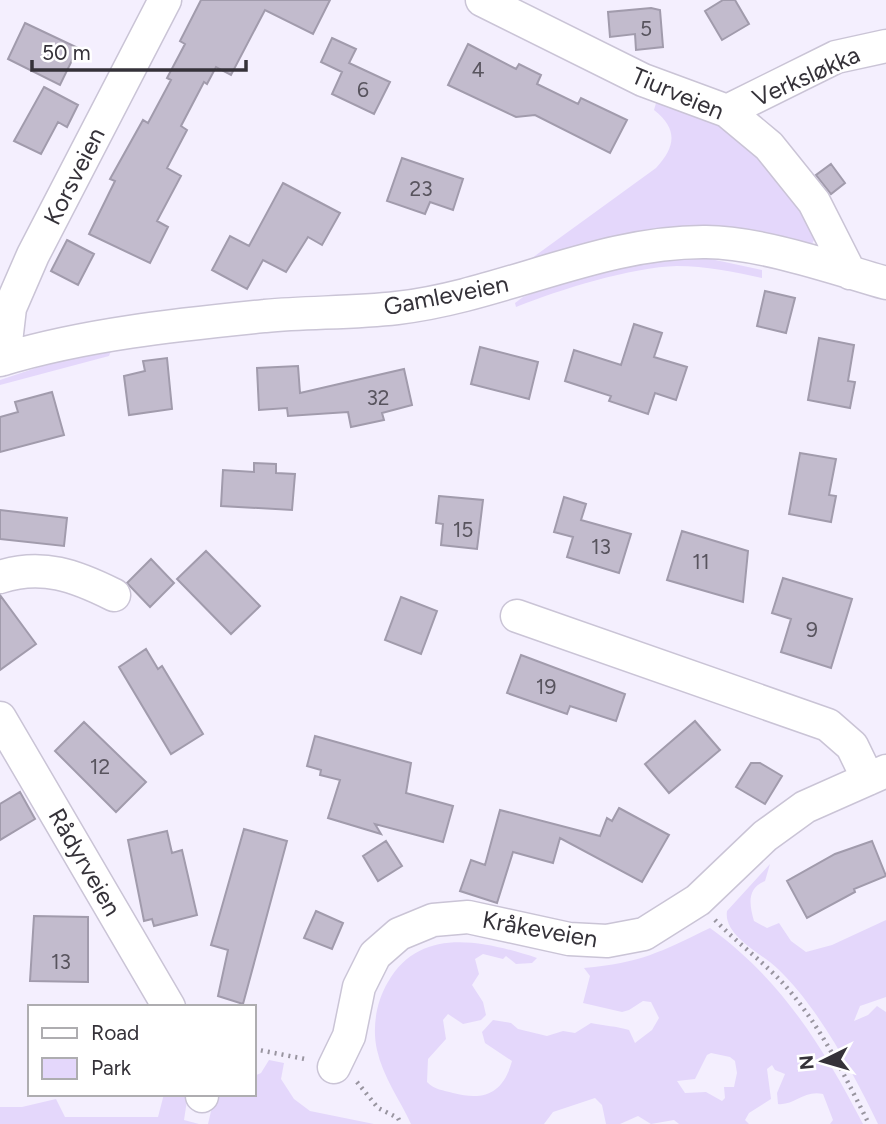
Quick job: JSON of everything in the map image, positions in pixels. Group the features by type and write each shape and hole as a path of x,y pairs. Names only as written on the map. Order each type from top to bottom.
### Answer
{"street":[{"name":"Korsveien","path":"2,359 10,308 33,255 165,0"},
{"name":"Tiurveien","path":"482,0 643,80 727,111 769,146 814,202 850,273"},
{"name":"Verksløkka","path":"727,111 835,57 886,46"},
{"name":"Gamleveien","path":"2,359 86,337 266,316 398,308 485,289 636,249 707,242 764,251 886,283"},
{"path":"0,577 30,570 53,571 86,581 114,595"},
{"name":"Kråkeveien","path":"334,1066 349,1036 359,987 364,976 375,956 399,934 433,920 468,917 569,939 607,941 644,934 698,900 765,836 806,807 877,775 852,746 828,725 517,616"},
{"name":"Rådyrveien","path":"0,718 168,1005"}],"path":[{"path":"698,900 794,996 844,1074 869,1124"}],"green space":[{"path":"656,103 712,119 779,164 815,238 810,248 521,266 656,168 663,160 672,138 667,124 654,110"},
{"path":"706,258 762,270 762,278 699,267 659,267 595,280 516,307 515,303 545,289 613,270"},
{"path":"111,351 109,356 0,385 0,380 54,362"},
{"path":"770,864 765,881 752,892 751,909 754,921 767,928 779,923 791,941 806,952 832,945 886,920 886,997 860,1006 854,1021 868,1015 877,1006 886,1012 886,1124 878,1124 846,1063 807,1002 778,969 737,936 727,920 727,911"},
{"path":"710,928 758,969 798,1016 832,1068 863,1124 830,1124 833,1120 823,1094 810,1094 789,1103 778,1104 777,1093 785,1074 775,1070 772,1065 767,1069 771,1099 749,1113 745,1120 749,1124 679,1124 674,1120 651,1124 638,1116 620,1124 606,1124 602,1105 595,1098 553,1112 544,1124 411,1124 380,1060 375,1024 378,1007 388,982 401,964 417,952 435,945 475,943 537,958 532,963 516,964 506,956 503,959 483,954 475,959 479,974 472,985 483,1002 486,1015 481,1020 463,1024 448,1014 443,1020 446,1039 428,1059 427,1082 439,1089 474,1096 498,1088 512,1061 485,1043 482,1032 493,1020 511,1023 518,1029 547,1036 563,1031 575,1033 591,1023 629,1030 635,1043 652,1030 659,1018 651,1002 643,1001 622,1012 583,1003 590,976 584,968 636,959 663,950","holes":["711,1053 730,1057 735,1061 737,1073 734,1087 724,1087 725,1098 722,1101 706,1092 685,1093 677,1081 695,1079 707,1055"]},
{"path":"269,1060 284,1063 281,1079 294,1099 310,1111 374,1124 208,1124 215,1096 256,1096 256,1075 261,1073"},
{"path":"163,1096 188,1096 184,1120 199,1124 0,1124 0,1107 22,1107 56,1099 65,1117 158,1117"}],"building":[{"path":"201,0 330,0 313,34 265,10 231,75 216,67 207,84 204,82 181,126 187,130 167,168 181,176 157,221 168,227 150,263 89,234 115,181 110,179 143,120 148,123 171,80 167,78 185,44 180,41"},
{"path":"723,0 735,0 749,24 722,40 705,11"},
{"path":"651,8 660,10 663,47 636,50 635,34 610,37 608,12"},
{"path":"25,23 78,48 60,85 8,59"},
{"path":"332,38 356,49 349,63 390,82 374,114 332,94 342,72 321,62"},
{"path":"468,44 516,69 519,64 541,75 537,84 578,104 581,98 627,120 610,153 535,115 516,117 448,85"},
{"path":"44,87 78,105 67,127 58,122 41,154 14,141"},
{"path":"402,158 463,179 453,210 430,202 425,214 387,201"},
{"path":"831,164 845,183 831,194 816,175"},
{"path":"283,183 340,213 322,245 308,237 286,272 263,260 247,289 212,270 230,236 249,246"},
{"path":"67,240 94,254 78,285 51,271"},
{"path":"765,291 795,298 786,333 757,326"},
{"path":"634,324 662,333 654,357 687,367 676,400 655,393 648,414 609,401 611,396 565,381 574,350 621,365"},
{"path":"819,338 854,345 848,381 855,382 850,408 808,400"},
{"path":"480,347 538,362 529,399 471,384"},
{"path":"167,358 172,409 129,415 124,376 145,371 143,361"},
{"path":"298,366 300,393 404,369 412,405 382,413 384,420 351,427 348,412 288,416 287,408 259,410 257,368"},
{"path":"52,392 64,435 0,452 0,417 18,412 15,402"},
{"path":"800,453 836,459 829,495 836,496 831,522 789,514"},
{"path":"254,463 276,464 276,473 295,474 292,510 221,506 223,470 254,472"},
{"path":"439,496 483,500 477,549 441,545 443,524 436,523"},
{"path":"564,497 586,504 581,520 631,534 619,573 567,557 573,537 554,532"},
{"path":"0,510 67,518 64,546 0,539"},
{"path":"682,531 748,551 743,602 667,580"},
{"path":"206,551 260,606 231,634 177,579"},
{"path":"151,559 174,583 150,607 127,583"},
{"path":"783,578 852,599 831,668 781,652 791,619 772,613"},
{"path":"0,595 36,644 0,670"},
{"path":"401,597 437,611 421,654 385,640"},
{"path":"146,649 158,669 162,666 203,734 171,754 119,667"},
{"path":"521,655 625,694 616,721 570,706 567,714 507,693"},
{"path":"695,721 720,750 669,793 645,764"},
{"path":"84,722 146,782 116,812 55,751"},
{"path":"315,736 411,763 406,793 453,806 443,842 375,824 381,834 328,818 340,780 320,775 321,770 307,766"},
{"path":"751,763 760,763 782,776 765,804 736,787"},
{"path":"20,792 35,819 0,840 0,804"},
{"path":"619,808 669,835 642,882 560,838 553,863 513,852 497,903 460,891 471,860 485,865 500,810 600,836 607,818 612,821"},
{"path":"244,829 287,841 243,1004 218,996 228,950 211,945"},
{"path":"167,831 172,853 182,850 197,915 154,926 152,919 144,921 128,840"},
{"path":"386,841 402,866 378,881 363,856"},
{"path":"872,841 886,876 854,889 855,892 807,918 787,881 835,854"},
{"path":"316,911 343,923 332,949 304,938"},
{"path":"34,916 88,917 88,982 30,981"}]}
